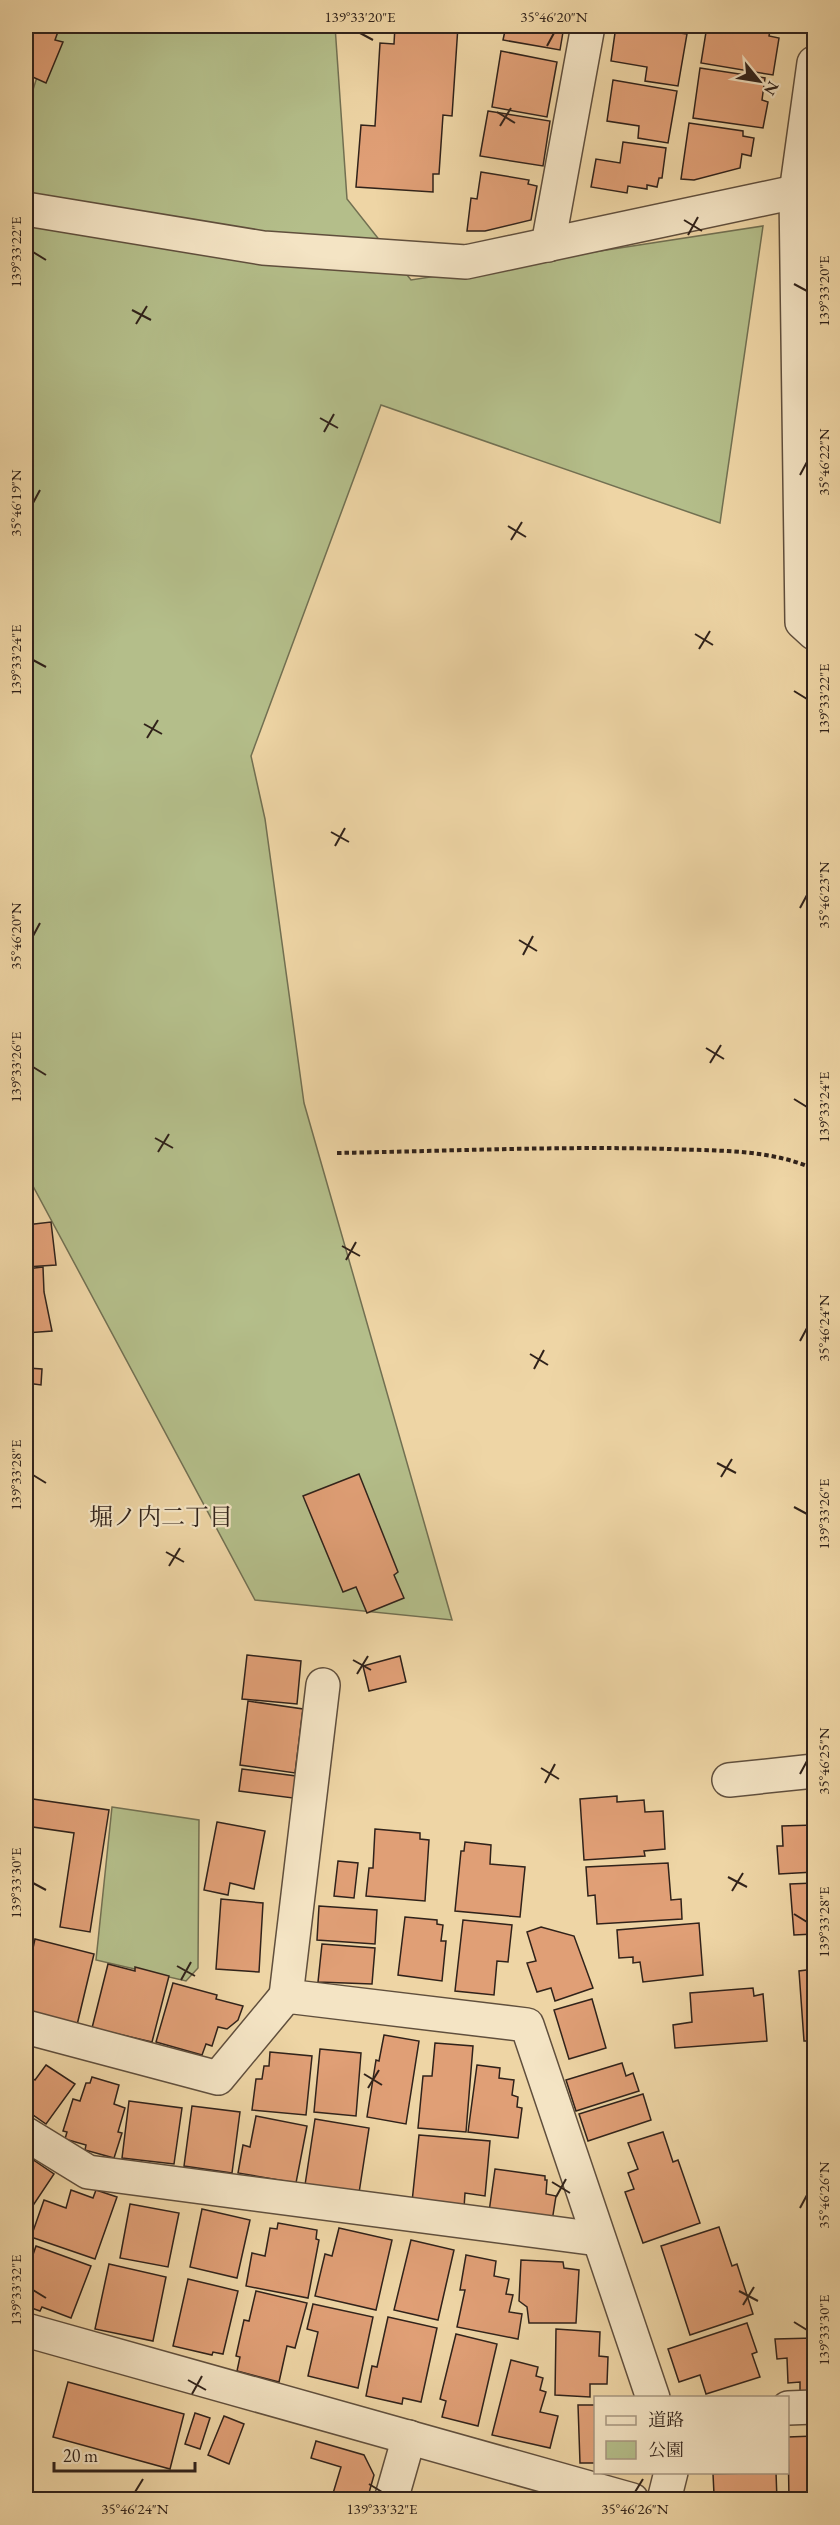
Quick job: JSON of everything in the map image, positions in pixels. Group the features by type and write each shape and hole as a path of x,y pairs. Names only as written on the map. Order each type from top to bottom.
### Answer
{"street":[{"path":"548,245 588,26"},
{"path":"814,63 805,191 802,622 814,633"},
{"path":"26,209 263,248 466,262 805,191"},
{"path":"26,2027 218,2078 286,1996 324,1685"},
{"path":"729,1780 814,1771"},
{"path":"286,1996 527,2025 653,2396"},
{"path":"26,2134 88,2172 598,2239"},
{"path":"26,2330 633,2499"},
{"path":"789,2408 814,2407"},
{"path":"391,2499 409,2437"},
{"path":"664,2499 670,2474"}],"path":[{"path":"337,1153 628,1148 733,1151 795,1162 814,1169"}],"green space":[{"path":"53,26 335,26 347,199 411,280 763,226 720,523 381,405 251,756 265,819 304,1103 452,1620 255,1600 26,1173 26,112"},
{"path":"112,1807 199,1820 198,1968 186,1981 96,1960"}],"building":[{"path":"26,26 60,26 55,40 63,42 46,83 26,74"},
{"path":"395,26 458,26 452,116 443,115 439,174 433,174 433,192 356,187 361,125 375,126 380,43 394,44"},
{"path":"506,26 564,26 560,50 503,40"},
{"path":"616,26 687,34 678,86 645,81 647,67 611,61"},
{"path":"707,26 771,26 769,36 779,38 773,75 701,63"},
{"path":"501,51 557,62 547,117 492,107"},
{"path":"700,68 765,78 762,100 768,102 763,128 693,118"},
{"path":"613,80 677,91 668,143 638,138 639,126 607,121"},
{"path":"488,111 550,121 543,166 480,156"},
{"path":"689,123 743,131 743,136 754,138 751,156 742,154 740,168 694,180 681,179"},
{"path":"623,142 666,148 662,178 659,178 657,187 647,185 647,189 628,186 627,193 591,187 596,159 620,163"},
{"path":"481,172 529,180 528,184 537,186 531,220 485,231 467,231 471,198 477,199"},
{"path":"51,1222 56,1265 26,1267 26,1225"},
{"path":"43,1267 44,1292 52,1331 26,1333 26,1269"},
{"path":"28,1368 42,1369 41,1385 27,1383"},
{"path":"359,1474 398,1572 394,1575 404,1598 367,1613 356,1587 343,1592 303,1496"},
{"path":"247,1655 301,1661 297,1704 242,1699"},
{"path":"400,1656 406,1682 369,1691 363,1666"},
{"path":"248,1701 303,1709 295,1773 240,1765"},
{"path":"242,1769 296,1776 293,1798 239,1791"},
{"path":"617,1796 617,1802 644,1800 645,1812 663,1811 665,1849 644,1851 645,1856 584,1860 580,1799"},
{"path":"26,1798 109,1810 90,1932 60,1927 74,1833 26,1826"},
{"path":"217,1822 265,1831 254,1889 230,1883 228,1895 204,1890"},
{"path":"814,1825 814,1872 779,1874 777,1846 783,1846 782,1826"},
{"path":"375,1829 420,1833 420,1839 429,1840 425,1901 366,1896 369,1868 373,1868"},
{"path":"465,1842 491,1845 490,1864 525,1867 520,1917 455,1911 461,1851 464,1851"},
{"path":"338,1861 358,1863 354,1898 334,1896"},
{"path":"668,1863 671,1900 681,1899 682,1919 597,1924 595,1895 588,1896 586,1867"},
{"path":"814,1883 814,1934 794,1935 790,1884"},
{"path":"221,1899 263,1903 259,1972 216,1969"},
{"path":"319,1906 377,1910 375,1944 317,1940"},
{"path":"405,1917 437,1920 437,1924 443,1925 441,1941 446,1941 442,1981 398,1975"},
{"path":"463,1920 512,1925 508,1962 497,1961 494,1995 455,1991"},
{"path":"699,1923 703,1975 643,1982 640,1962 633,1963 633,1957 619,1958 617,1930"},
{"path":"541,1927 574,1936 593,1988 555,2001 551,1988 537,1992 527,1963 536,1961 527,1932"},
{"path":"35,1939 94,1954 77,2025 26,2013 26,1965 29,1966"},
{"path":"322,1944 375,1948 372,1984 318,1982"},
{"path":"108,1964 135,1971 135,1967 169,1976 152,2042 92,2028"},
{"path":"814,1969 814,2041 804,2041 799,1971"},
{"path":"173,1983 217,1995 216,1999 243,2006 238,2020 227,2029 218,2027 212,2046 206,2044 202,2055 156,2042"},
{"path":"753,1988 754,1996 763,1994 767,2041 675,2048 673,2025 692,2022 690,1993"},
{"path":"592,1999 606,2048 569,2059 554,2010"},
{"path":"384,2035 419,2041 406,2124 367,2117 376,2060 379,2061"},
{"path":"435,2043 473,2046 466,2132 418,2128 423,2076 432,2076"},
{"path":"320,2049 361,2053 356,2116 314,2112"},
{"path":"270,2052 312,2056 306,2115 252,2110 256,2079 262,2079 264,2066 269,2066"},
{"path":"622,2063 626,2076 633,2073 639,2091 576,2111 566,2080"},
{"path":"46,2065 75,2084 46,2124 26,2110 26,2074 35,2080"},
{"path":"477,2065 500,2068 499,2078 514,2080 512,2095 518,2097 517,2107 522,2108 518,2138 468,2132"},
{"path":"92,2077 119,2085 114,2104 125,2108 118,2132 122,2133 114,2158 85,2150 86,2145 65,2139 67,2132 63,2131 73,2099 80,2101 86,2083 90,2083"},
{"path":"643,2094 651,2120 588,2141 579,2114"},
{"path":"129,2101 182,2108 174,2164 122,2158"},
{"path":"192,2106 240,2112 232,2173 184,2166"},
{"path":"256,2116 307,2126 296,2183 238,2173 243,2145 250,2147"},
{"path":"315,2119 369,2128 359,2193 305,2185"},
{"path":"663,2132 673,2162 678,2160 700,2223 643,2243 625,2192 634,2189 628,2173 638,2169 628,2143"},
{"path":"419,2135 490,2141 485,2196 465,2193 464,2208 412,2202"},
{"path":"26,2155 54,2174 26,2216"},
{"path":"495,2169 545,2176 546,2194 556,2196 552,2221 489,2212"},
{"path":"71,2190 93,2198 96,2190 117,2197 95,2259 31,2237 44,2200 66,2208"},
{"path":"130,2204 179,2213 168,2267 120,2258"},
{"path":"202,2209 250,2220 237,2278 190,2267"},
{"path":"278,2223 317,2230 316,2239 319,2240 308,2298 246,2286 252,2253 265,2256 270,2228 277,2229"},
{"path":"719,2227 732,2266 737,2264 753,2314 690,2335 661,2246"},
{"path":"339,2228 392,2240 376,2310 315,2296 325,2254 332,2256"},
{"path":"411,2240 454,2250 438,2320 394,2310"},
{"path":"36,2246 91,2266 71,2318 42,2307 40,2311 26,2306 26,2275"},
{"path":"466,2255 496,2261 494,2276 509,2279 506,2294 513,2295 509,2312 522,2314 518,2339 457,2327 465,2290 460,2290"},
{"path":"521,2260 563,2262 564,2268 579,2270 576,2323 529,2323 527,2307 519,2301"},
{"path":"109,2264 166,2277 153,2341 95,2329"},
{"path":"188,2279 238,2291 223,2354 213,2352 212,2355 173,2346"},
{"path":"256,2291 307,2303 295,2348 287,2346 279,2382 237,2371 240,2357 236,2356 244,2320 249,2321"},
{"path":"313,2304 373,2317 358,2388 308,2376 318,2332 307,2329"},
{"path":"388,2317 437,2328 421,2402 403,2398 402,2404 366,2396 372,2366 377,2367"},
{"path":"747,2323 757,2352 752,2354 760,2377 706,2394 700,2375 679,2382 668,2349"},
{"path":"556,2329 600,2332 599,2356 608,2357 607,2384 590,2384 590,2397 555,2395"},
{"path":"456,2334 497,2344 478,2426 442,2417 446,2401 440,2399"},
{"path":"814,2338 814,2391 800,2392 800,2382 788,2383 787,2358 777,2359 775,2339"},
{"path":"511,2360 538,2367 536,2376 543,2378 540,2390 546,2392 540,2412 558,2416 550,2448 492,2435"},
{"path":"68,2382 184,2414 170,2469 53,2437"},
{"path":"578,2405 594,2405 594,2463 580,2463"},
{"path":"195,2413 210,2418 200,2449 185,2444"},
{"path":"224,2416 244,2424 229,2464 208,2455"},
{"path":"814,2436 814,2500 789,2500 789,2437"},
{"path":"316,2441 364,2455 374,2475 367,2500 331,2500 341,2467 311,2458"},
{"path":"713,2474 776,2474 777,2500 723,2500 723,2494 714,2494"}],"district":[{"name":"堀ノ内二丁目","path":"161,1516"}]}
